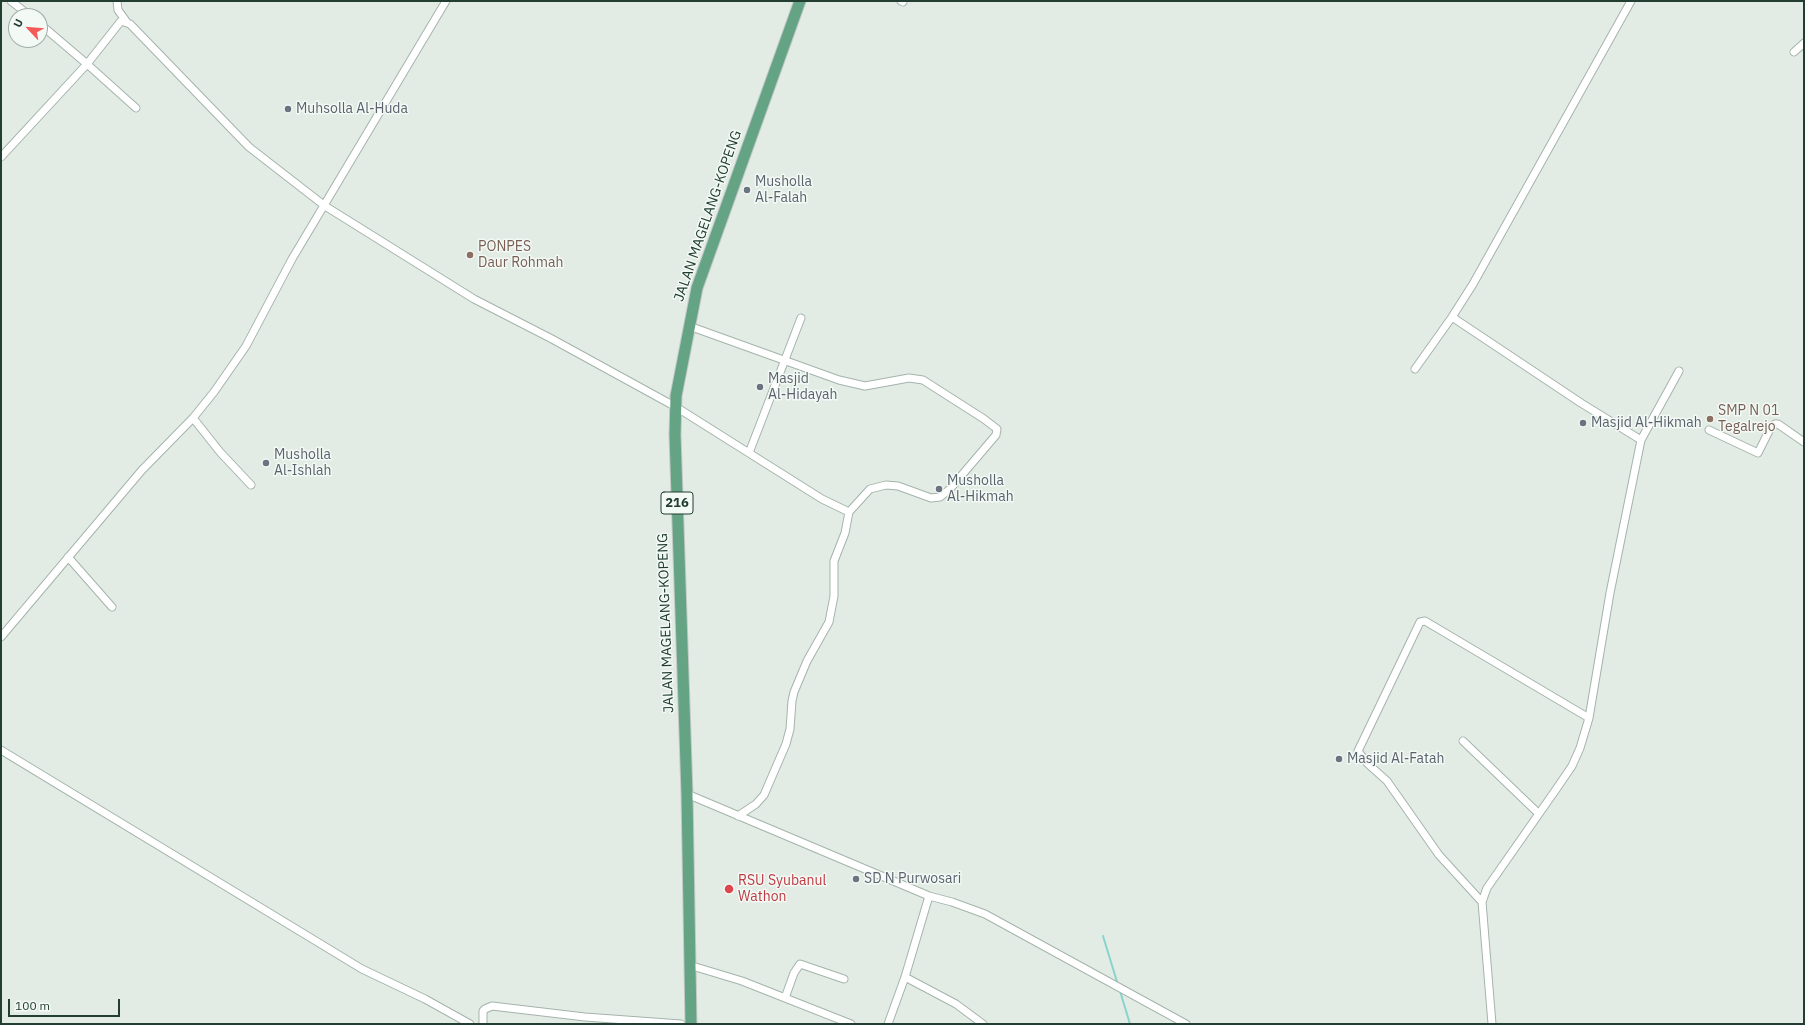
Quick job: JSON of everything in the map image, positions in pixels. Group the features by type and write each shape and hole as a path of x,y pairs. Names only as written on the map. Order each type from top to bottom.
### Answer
{"main road":[{"name":"JALAN MAGELANG-KOPENG","path":"691,1024 687,794 675,443 676,407 689,326 697,288 800,1"}],"street":[{"path":"11,1 20,8"},
{"path":"117,1 117,6 126,21 249,147 325,206 474,298 552,338 676,407 822,499 849,512"},
{"path":"1,637 142,470 193,418 214,392 246,346 292,259 446,1"},
{"path":"1415,369 1452,318 1473,284 1631,1"},
{"path":"1,157 87,64 118,24 122,21 126,21"},
{"path":"48,31 136,108"},
{"path":"1794,52 1804,43"},
{"path":"749,453 801,318"},
{"path":"1452,318 1581,403 1641,440"},
{"path":"689,326 839,380 865,386 909,378 923,380 997,429 996,435 950,489 940,497 932,498 898,486 886,485 870,489 849,512 845,533 834,561 834,596 829,622 807,661 794,692 790,729 786,744 764,795 756,804 738,816"},
{"path":"1492,1024 1482,902 1487,888 1572,766 1580,748 1589,718 1610,593 1641,440 1678,371"},
{"path":"193,418 220,452 251,485"},
{"path":"1709,430 1758,453 1770,429 1775,424 1778,424 1804,442"},
{"path":"68,557 112,606"},
{"path":"1482,902 1439,856 1387,781 1367,763 1358,751 1420,622 1425,621 1589,718"},
{"path":"1463,741 1538,813"},
{"path":"1,750 362,969 425,999 470,1024"},
{"path":"687,794 929,896 952,902 984,914 1186,1024"},
{"path":"888,1024 905,976 929,896"},
{"path":"785,998 794,973 800,964 844,979"},
{"path":"689,965 742,981 851,1024"},
{"path":"905,976 956,1004 983,1024"},
{"path":"483,1024 483,1011 485,1008 492,1006 586,1017 681,1024"}],"waterway":[{"path":"1103,936 1118,985"},
{"path":"1120,991 1130,1024"}],"place":[{"name":"Muhsolla Al-Huda","path":"288,109"},
{"name":"Musholla Al-Falah","path":"747,190"},
{"name":"PONPES Daur Rohmah","path":"470,255"},
{"name":"Masjid Al-Hidayah","path":"760,387"},
{"name":"SMP N 01 Tegalrejo","path":"1710,419"},
{"name":"Masjid Al-Hikmah","path":"1583,423"},
{"name":"Musholla Al-Ishlah","path":"266,463"},
{"name":"Musholla Al-Hikmah","path":"939,489"},
{"name":"Masjid Al-Fatah","path":"1339,759"},
{"name":"SD N Purwosari","path":"856,879"},
{"name":"RSU Syubanul Wathon","path":"729,889"}]}
